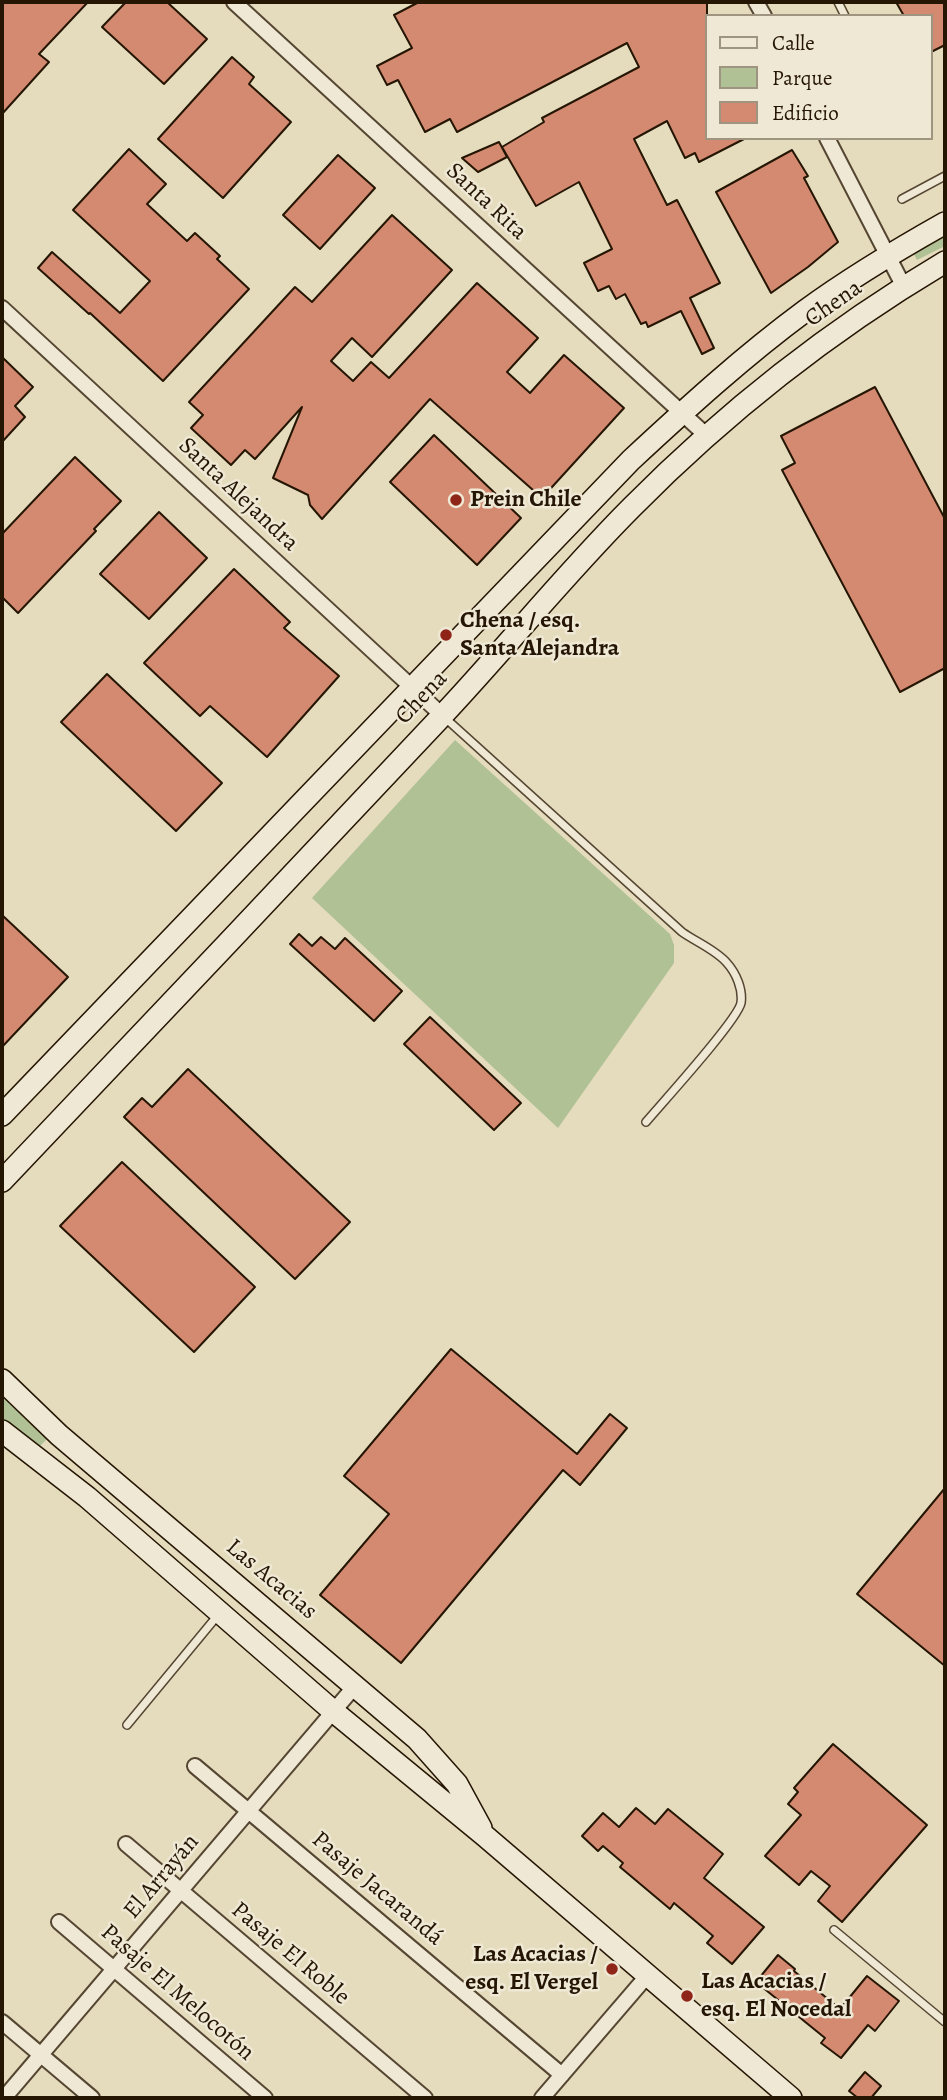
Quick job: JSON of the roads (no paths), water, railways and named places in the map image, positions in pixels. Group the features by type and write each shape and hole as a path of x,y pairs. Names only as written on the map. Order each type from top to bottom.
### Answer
{"street":[{"name":"Santa Rita","path":"234,2 707,436"},
{"path":"828,140 904,287"},
{"name":"Chena","path":"2,1115 631,460 681,413 806,310 888,256 945,223"},
{"name":"Chena","path":"2,1181 443,716 629,510 707,436 813,351 904,287 945,262"},
{"name":"Santa Alejandra","path":"2,308 443,716"},
{"name":"Las Acacias","path":"2,1380 59,1435 432,1754 457,1784 485,1836"},
{"name":"Las Acacias","path":"2,1432 58,1473 333,1711 485,1836 791,2098"},
{"name":"El Arrayán","path":"4,2098 355,1686"},
{"name":"Pasaje Jacarandá","path":"195,1766 562,2075"},
{"name":"Pasaje El Roble","path":"126,1844 425,2098"},
{"name":"Pasaje El Melocotón","path":"59,1922 265,2098"},
{"path":"542,2098 647,1976"},
{"path":"2,2022 92,2098"}],"lane":[{"path":"902,199 945,176"},
{"path":"443,716 682,932 716,953 733,970 741,993 741,1005 729,1024 646,1122"},
{"path":"127,1725 220,1612"},
{"path":"834,1930 945,2022"}],"place":[{"name":"Prein Chile","path":"456,500"},
{"name":"Chena / esq. Santa Alejandra","path":"446,635"},
{"name":"Las Acacias / esq. El Vergel","path":"612,1969"},
{"name":"Las Acacias / esq. El Nocedal","path":"687,1996"}]}
